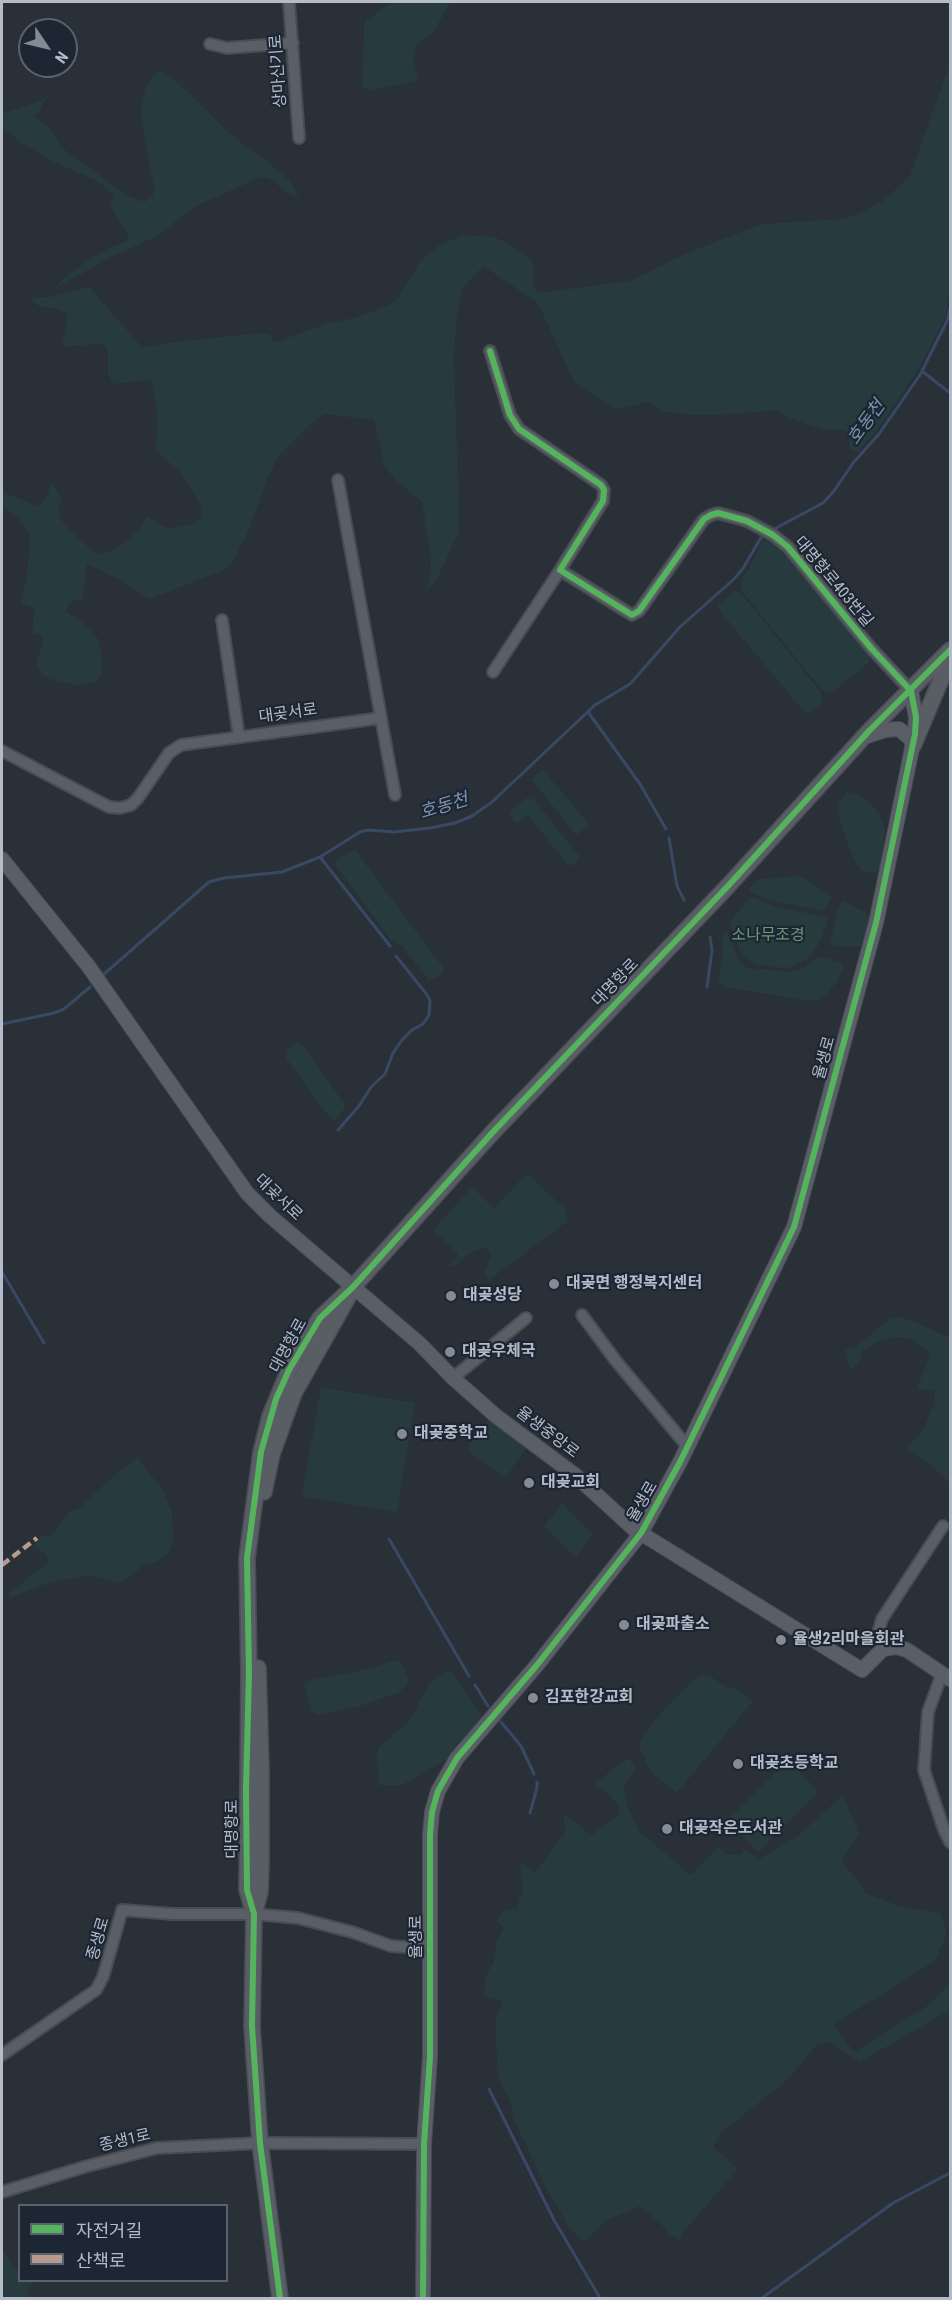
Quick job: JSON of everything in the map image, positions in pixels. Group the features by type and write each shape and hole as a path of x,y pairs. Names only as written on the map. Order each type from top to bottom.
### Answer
{"main road":[{"name":"대명항로","path":"280,2298 260,2143 252,2026 254,1914 247,1890 249,1674 247,1558 255,1483 270,1416 289,1370 320,1318 353,1287 492,1133 728,886 864,737 951,650"},
{"path":"913,746 951,658"}],"street":[{"name":"상마신기로","path":"289,2 299,138"},
{"path":"210,44 227,48 293,43"},
{"path":"490,351 507,406 519,429 601,485 604,490 603,501 493,672"},
{"path":"338,480 395,795"},
{"name":"대명항로403번길","path":"560,570 627,614 632,615 639,611 704,519 718,513 747,521 765,530 788,547 871,648 911,692"},
{"path":"222,620 239,737"},
{"name":"율생로","path":"423,2298 424,2144 430,2057 430,1835 432,1812 438,1791 457,1758 537,1665 641,1533 687,1446 794,1227 876,923 913,746 916,717 911,692"},
{"name":"대곶서로","path":"2,751 109,807 120,808 131,805 138,798 174,748 202,741 381,718"},
{"path":"864,737 898,729 911,739 913,746"},
{"name":"대곶서로","path":"2,859 84,960 246,1193 353,1287"},
{"name":"율생중앙로","path":"353,1287 420,1344 453,1378 496,1416 566,1468 631,1527 862,1670 883,1649"},
{"path":"582,1315 616,1361 687,1446"},
{"path":"453,1378 526,1318"},
{"path":"943,1526 882,1619 878,1633 883,1649 896,1647 908,1650 946,1676 928,1712 924,1770 944,1830 951,1842"},
{"name":"종생로","path":"2,2055 96,1990 103,1977 122,1910 173,1914 254,1914"},
{"name":"율생로","path":"254,1914 315,1922 403,1949 431,1949"},
{"path":"260,2143 424,2144"},
{"name":"종생1로","path":"2,2192 146,2150 260,2143"}],"green space":[{"path":"392,2 451,2 433,32 416,46 414,63 418,78 414,82 367,90 362,86 364,26 367,20"},
{"path":"950,63 948,305 944,320 917,372 875,433 858,452 849,448 850,440 845,430 823,430 792,419 776,410 694,415 665,412 648,402 624,408 613,408 574,382 538,303 483,266 462,291 457,313 454,356 458,534 438,577 427,590 431,568 422,502 396,481 384,465 374,420 326,414 317,418 278,457 267,479 249,530 232,563 222,571 149,599 116,578 87,564 83,600 76,599 71,602 65,611 85,624 99,640 103,665 101,674 97,681 80,686 50,679 38,668 37,662 43,639 39,634 32,633 34,608 21,603 27,576 30,536 15,515 2,506 2,492 39,506 52,482 62,498 59,507 61,520 80,540 93,551 101,554 112,551 127,540 138,530 147,516 169,528 181,527 194,523 201,517 202,509 189,484 178,470 156,451 157,417 153,384 148,380 114,384 108,374 106,346 100,343 66,347 62,344 68,317 65,312 40,307 29,298 51,297 89,287 142,347 262,333 270,334 276,342 329,323 354,318 390,305 400,295 419,263 428,254 441,244 464,235 495,237 523,252 531,259 534,267 533,284 535,290 540,293 633,280 687,253 762,224 840,219 858,214 883,201 910,176"},
{"path":"161,72 175,80 233,136 278,170 290,182 299,197 293,196 269,179 261,177 192,208 158,236 111,257 55,289 65,277 84,263 107,249 127,241 128,235 110,205 114,196 109,190 93,179 56,163 20,142 2,127 2,114 38,102 48,95 35,117 49,126 61,147 128,196 145,202 153,195 154,188 141,107 146,86 155,73"},
{"path":"767,540 779,548 829,604 869,657 869,662 864,667 832,692 828,693 821,689 741,590 741,580 762,542"},
{"path":"734,591 742,594 820,691 823,701 812,712 805,713 719,610 718,605"},
{"path":"542,771 588,823 587,827 576,835 531,779"},
{"path":"846,792 859,795 870,803 879,813 885,828 882,861 880,868 874,873 861,870 853,858 846,839 838,803"},
{"path":"526,798 533,799 540,807 580,857 579,860 568,865 528,815 518,823 514,821 509,814 510,811"},
{"path":"352,851 356,851 444,969 443,973 428,980 403,947 391,940 334,863"},
{"name":"소나무조경","path":"798,876 805,878 832,897 823,911 768,900 749,889 759,879"},
{"name":"소나무조경","path":"752,897 776,907 827,917 820,942 810,957 793,967 783,968 756,964 742,955 729,923"},
{"name":"소나무조경","path":"843,901 865,912 869,918 864,940 860,946 841,947 830,944 836,914"},
{"name":"소나무조경","path":"726,930 740,962 748,968 791,972 804,968 821,957 841,962 843,969 836,983 826,995 818,1000 802,1000 726,987 718,981 722,961 722,938"},
{"path":"297,1042 302,1044 346,1106 335,1121 329,1117 286,1058 286,1050"},
{"path":"528,1174 565,1209 568,1221 489,1280 484,1273 491,1256 485,1247 467,1255 455,1266 450,1265 458,1254 433,1230 472,1187 494,1209"},
{"path":"900,1317 950,1338 950,1483 934,1468 907,1449 924,1428 935,1402 935,1390 917,1389 930,1353 910,1339 896,1337 875,1343 867,1348 862,1352 859,1364 851,1370 848,1363 845,1350 855,1348 888,1320"},
{"path":"321,1387 415,1403 397,1512 302,1496"},
{"path":"487,1420 492,1420 528,1446 505,1478 469,1452 468,1447"},
{"path":"137,1457 163,1490 172,1513 173,1541 166,1556 156,1562 143,1565 130,1577 117,1583 89,1575 81,1576 39,1586 9,1598 9,1593 46,1564 48,1560 46,1555 33,1547 42,1535 47,1537 53,1534 69,1512 81,1507"},
{"path":"562,1503 593,1535 576,1557 544,1527"},
{"path":"397,1660 402,1663 409,1680 398,1693 357,1707 318,1715 311,1711 304,1686 305,1681 355,1672"},
{"path":"451,1670 482,1717 448,1759 404,1784 379,1785 376,1757 379,1747 410,1720 430,1682"},
{"path":"707,1674 727,1687 738,1689 753,1701 677,1793 650,1771 639,1746 640,1740 665,1708 695,1679"},
{"path":"629,1758 636,1770 623,1786 628,1808 638,1830 691,1875 719,1846 726,1854 741,1855 745,1849 759,1859 798,1836 843,1795 859,1834 842,1861 866,1893 901,1907 941,1914 947,1934 935,1961 833,2025 854,2052 927,2006 950,1984 950,2010 860,2062 830,2042 816,2046 787,2080 723,2131 713,2147 738,2169 683,2232 680,2240 669,2234 640,2206 605,2221 584,2243 569,2227 546,2188 515,2122 510,2102 498,2077 495,2020 503,2001 483,1996 487,1973 493,1964 497,1940 504,1928 496,1921 503,1911 516,1909 523,1890 520,1861 535,1873 565,1832 563,1813 588,1833 593,1834 619,1814 620,1809 611,1796 594,1786 611,1770"},
{"path":"788,1760 819,1792 758,1852 727,1820"},
{"path":"2,2250 18,2271 18,2282 34,2282 28,2290 27,2298 2,2298"}],"waterway":[{"name":"호동천","path":"776,528 823,503 834,491 853,463 879,434 920,375 947,321 950,308"},
{"path":"922,371 950,393"},
{"name":"호동천","path":"103,975 209,882 224,878 282,872 320,857 360,832 368,830 394,832 430,828 455,823 472,816 492,802 595,705 630,684 680,627 734,579 762,536"},
{"path":"588,712 640,784 666,829"},
{"path":"669,838 677,886 684,900"},
{"path":"320,857 390,946"},
{"path":"707,987 712,950 710,937"},
{"path":"338,1130 359,1106 371,1087 385,1074 393,1053 402,1040 412,1030 423,1024 429,1015 428,996 396,956"},
{"name":"호동천","path":"2,1024 64,1009 90,987"},
{"path":"2,1272 44,1343"},
{"path":"389,1539 469,1676"},
{"path":"475,1685 488,1706"},
{"path":"501,1722 521,1746 534,1774"},
{"path":"530,1813 537,1782"},
{"path":"489,2089 554,2220 600,2298"},
{"path":"762,2298 893,2203 950,2173"}],"marked path":[{"path":"2,1565 37,1538"}],"cycle path":[{"path":"490,351 510,415 519,429 601,485 604,490 603,501 560,570 632,615 639,611 704,519 718,513 747,521 773,535 788,547 871,648 911,691"},
{"path":"280,2298 260,2143 252,2026 254,1914 247,1890 246,1789 249,1674 247,1558 261,1452 276,1399 289,1370 320,1318 353,1287 492,1133 728,886 869,731 950,650"},
{"path":"423,2298 424,2144 430,2057 430,1835 432,1812 438,1791 457,1758 537,1665 641,1533 680,1462 794,1227 876,923 915,734 916,717 911,691"}],"place":[{"name":"대곶면 행정복지센터","path":"554,1284"},
{"name":"대곶성당","path":"451,1296"},
{"name":"대곶우체국","path":"450,1352"},
{"name":"대곶중학교","path":"402,1434"},
{"name":"대곶교회","path":"529,1483"},
{"name":"대곶파출소","path":"624,1625"},
{"name":"율생2리마을회관","path":"781,1640"},
{"name":"김포한강교회","path":"533,1698"},
{"name":"대곶초등학교","path":"738,1764"},
{"name":"대곶작은도서관","path":"667,1829"}]}
